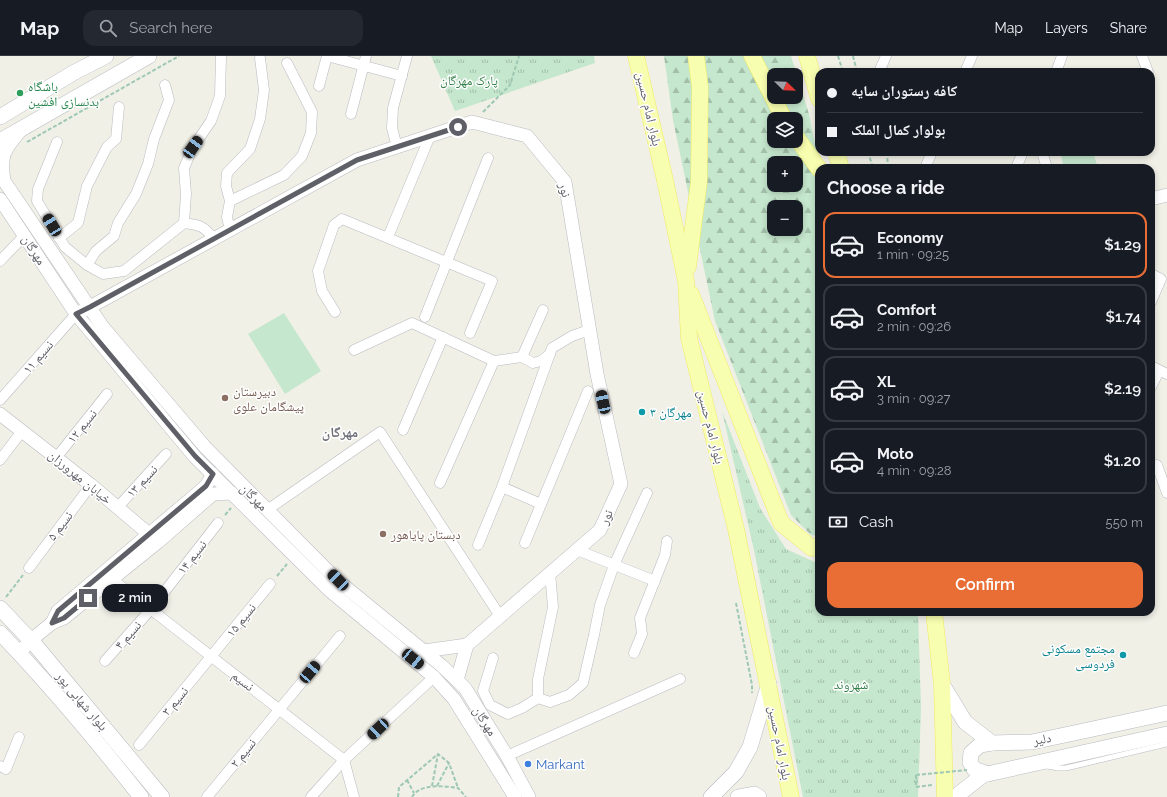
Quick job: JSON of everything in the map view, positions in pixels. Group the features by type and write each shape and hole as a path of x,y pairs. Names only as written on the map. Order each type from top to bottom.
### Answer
{"main road":[{"path":"0,117 73,73 106,56"},
{"path":"0,141 149,56"},
{"name":"بلوار امام حسین","path":"636,56 665,180 686,281 689,338 736,528 791,797"},
{"path":"696,56 700,87 699,180 686,281 780,523 812,548 815,547"},
{"path":"752,56 780,112"},
{"path":"807,56 815,85"},
{"path":"803,146 816,164"},
{"name":"بلوار شهابی پور","path":"2,603 162,797"},
{"path":"934,616 942,684 945,797"},
{"name":"بلوار شهابی پور","path":"0,633 110,758 141,797"},
{"path":"712,797 736,772 750,747 769,684"},
{"path":"942,684 965,722 992,743"},
{"name":"دلیر","path":"992,743 1032,742 1167,712"},
{"name":"دلیر","path":"958,797 959,794 983,775 1167,734"},
{"path":"988,774 974,769 970,762 971,753 980,745 992,743"},
{"path":"738,797 754,794 759,797"}],"street":[{"path":"319,86 327,56 365,61 402,76"},
{"path":"397,147 392,128 393,108 407,56"},
{"path":"881,68 886,56"},
{"path":"967,68 972,56"},
{"path":"1058,68 1062,56"},
{"path":"1142,56 1146,68"},
{"path":"184,223 186,194 184,168 193,147 211,121 220,96 220,57"},
{"path":"230,230 227,217 230,201 226,186 227,173 250,149 260,119 264,90 260,58"},
{"path":"351,114 365,61"},
{"path":"230,201 284,175 302,156 311,133 312,112 287,63"},
{"path":"87,265 96,252 114,236 118,223 136,194 148,164 154,139 169,100 165,85"},
{"path":"59,238 78,223 87,186 107,147 116,139 120,107"},
{"path":"76,314 357,160 472,122"},
{"name":"نور","path":"467,644 600,530 621,484 597,374 565,182 527,136 472,122"},
{"path":"2,178 3,156 9,144 24,127"},
{"path":"388,237 430,136"},
{"path":"57,142 38,189 37,201 65,247 87,265 103,274 124,271 184,223 196,224 205,228 214,239"},
{"path":"425,317 488,158"},
{"name":"مهرگان","path":"2,178 102,326 205,447 434,677 454,699 515,797"},
{"path":"1155,197 1167,195"},
{"name":"مهرگان","path":"0,199 76,314 195,456 328,590 386,629 424,651 465,688 507,756 529,797"},
{"path":"335,312 322,291 318,271 334,225 342,219 492,281 470,333"},
{"path":"0,261 24,236"},
{"path":"1155,295 1164,280"},
{"path":"522,357 543,310"},
{"name":"نسیم ۱۱","path":"0,400 76,314"},
{"path":"354,350 412,323 494,361 522,357 533,363 541,361 550,354"},
{"path":"478,545 502,487 552,348 572,336 589,330"},
{"path":"403,430 443,337"},
{"path":"440,483 494,361"},
{"path":"525,543 588,391"},
{"name":"نسیم ۱۲","path":"56,458 107,394"},
{"name":"خیابان مهرورزان","path":"0,414 91,485 154,538"},
{"path":"0,460 22,431"},
{"path":"267,510 380,432 500,616"},
{"name":"نسیم ۱۳","path":"117,508 166,454"},
{"path":"1155,466 1167,461"},
{"path":"1155,468 1167,492"},
{"path":"19,653 31,640 52,623 64,618 112,578 206,486 213,474"},
{"name":"نسیم ۵","path":"29,568 91,485"},
{"path":"502,487 541,504"},
{"path":"538,698 550,702 569,696 583,683 600,604 614,565 647,493"},
{"path":"52,623 58,611 213,494 235,496"},
{"name":"نسیم ۱۴","path":"151,609 218,523"},
{"path":"634,653 642,634 640,618 665,555 667,541"},
{"path":"577,550 655,581"},
{"path":"538,698 538,679 553,607 550,573"},
{"name":"نسیم","path":"112,578 344,760"},
{"name":"نسیم ۱۵","path":"212,657 270,584"},
{"name":"نسیم ۴","path":"105,661 151,609"},
{"name":"نسیم ۲","path":"207,797 340,636"},
{"path":"424,651 467,644 457,680"},
{"name":"نسیم ۳","path":"139,745 212,657"},
{"path":"493,658 483,691 490,705 508,714 522,708 538,698"},
{"path":"311,797 344,760 434,677"},
{"path":"507,756 680,678"},
{"path":"0,766 6,769 18,737"},
{"path":"344,760 354,797"}],"lane":[{"path":"1038,763 1058,768 1066,768 1167,744"}],"path":[{"path":"23,144 180,56"},
{"path":"472,122 510,85 519,56"},
{"path":"838,56 842,68"},
{"path":"854,56 856,68"},
{"path":"218,523 235,496"},
{"path":"270,584 294,555"},
{"path":"2,603 29,568"},
{"path":"736,602 752,685 752,693"},
{"path":"438,754 449,763 458,788 466,797"},
{"path":"398,797 400,787 438,754"},
{"path":"432,786 438,754"},
{"path":"437,786 449,763"},
{"path":"916,786 916,775 967,770"},
{"path":"407,780 414,793"},
{"path":"412,797 414,793 432,786 458,788"}],"green space":[{"name":"پارک مهرگان","path":"431,56 594,56 595,63 455,111"},
{"path":"664,56 791,56 795,68 767,68 767,104 803,104 803,95 809,114 815,143 815,156 818,156 819,164 815,164 815,536 811,535 791,515 715,321 673,120"},
{"path":"1061,156 1094,156 1097,164 1063,164"},
{"path":"284,313 321,371 285,394 248,334"},
{"name":"شهروند","path":"722,411 760,508 786,549 815,562 815,616 918,616 921,708 918,797 803,797 754,550"}],"place":[{"name":"باشگاه بدنسازی افشین","path":"20,93"},
{"name":"دبیرستان پیشگامان علوی","path":"225,398"},
{"name":"مهرگان ۳","path":"642,412"},
{"name":"دبستان پایاهور","path":"383,534"},
{"name":"مجتمع مسکونی فردوسی","path":"1123,655"},
{"name":"Markant","path":"528,764"}],"district":[{"name":"مهرگان","path":"340,432"}],"route":[{"path":"88,598 64,618 52,623 58,611 206,486 213,474 195,456 76,314 357,160 458,127"}]}
